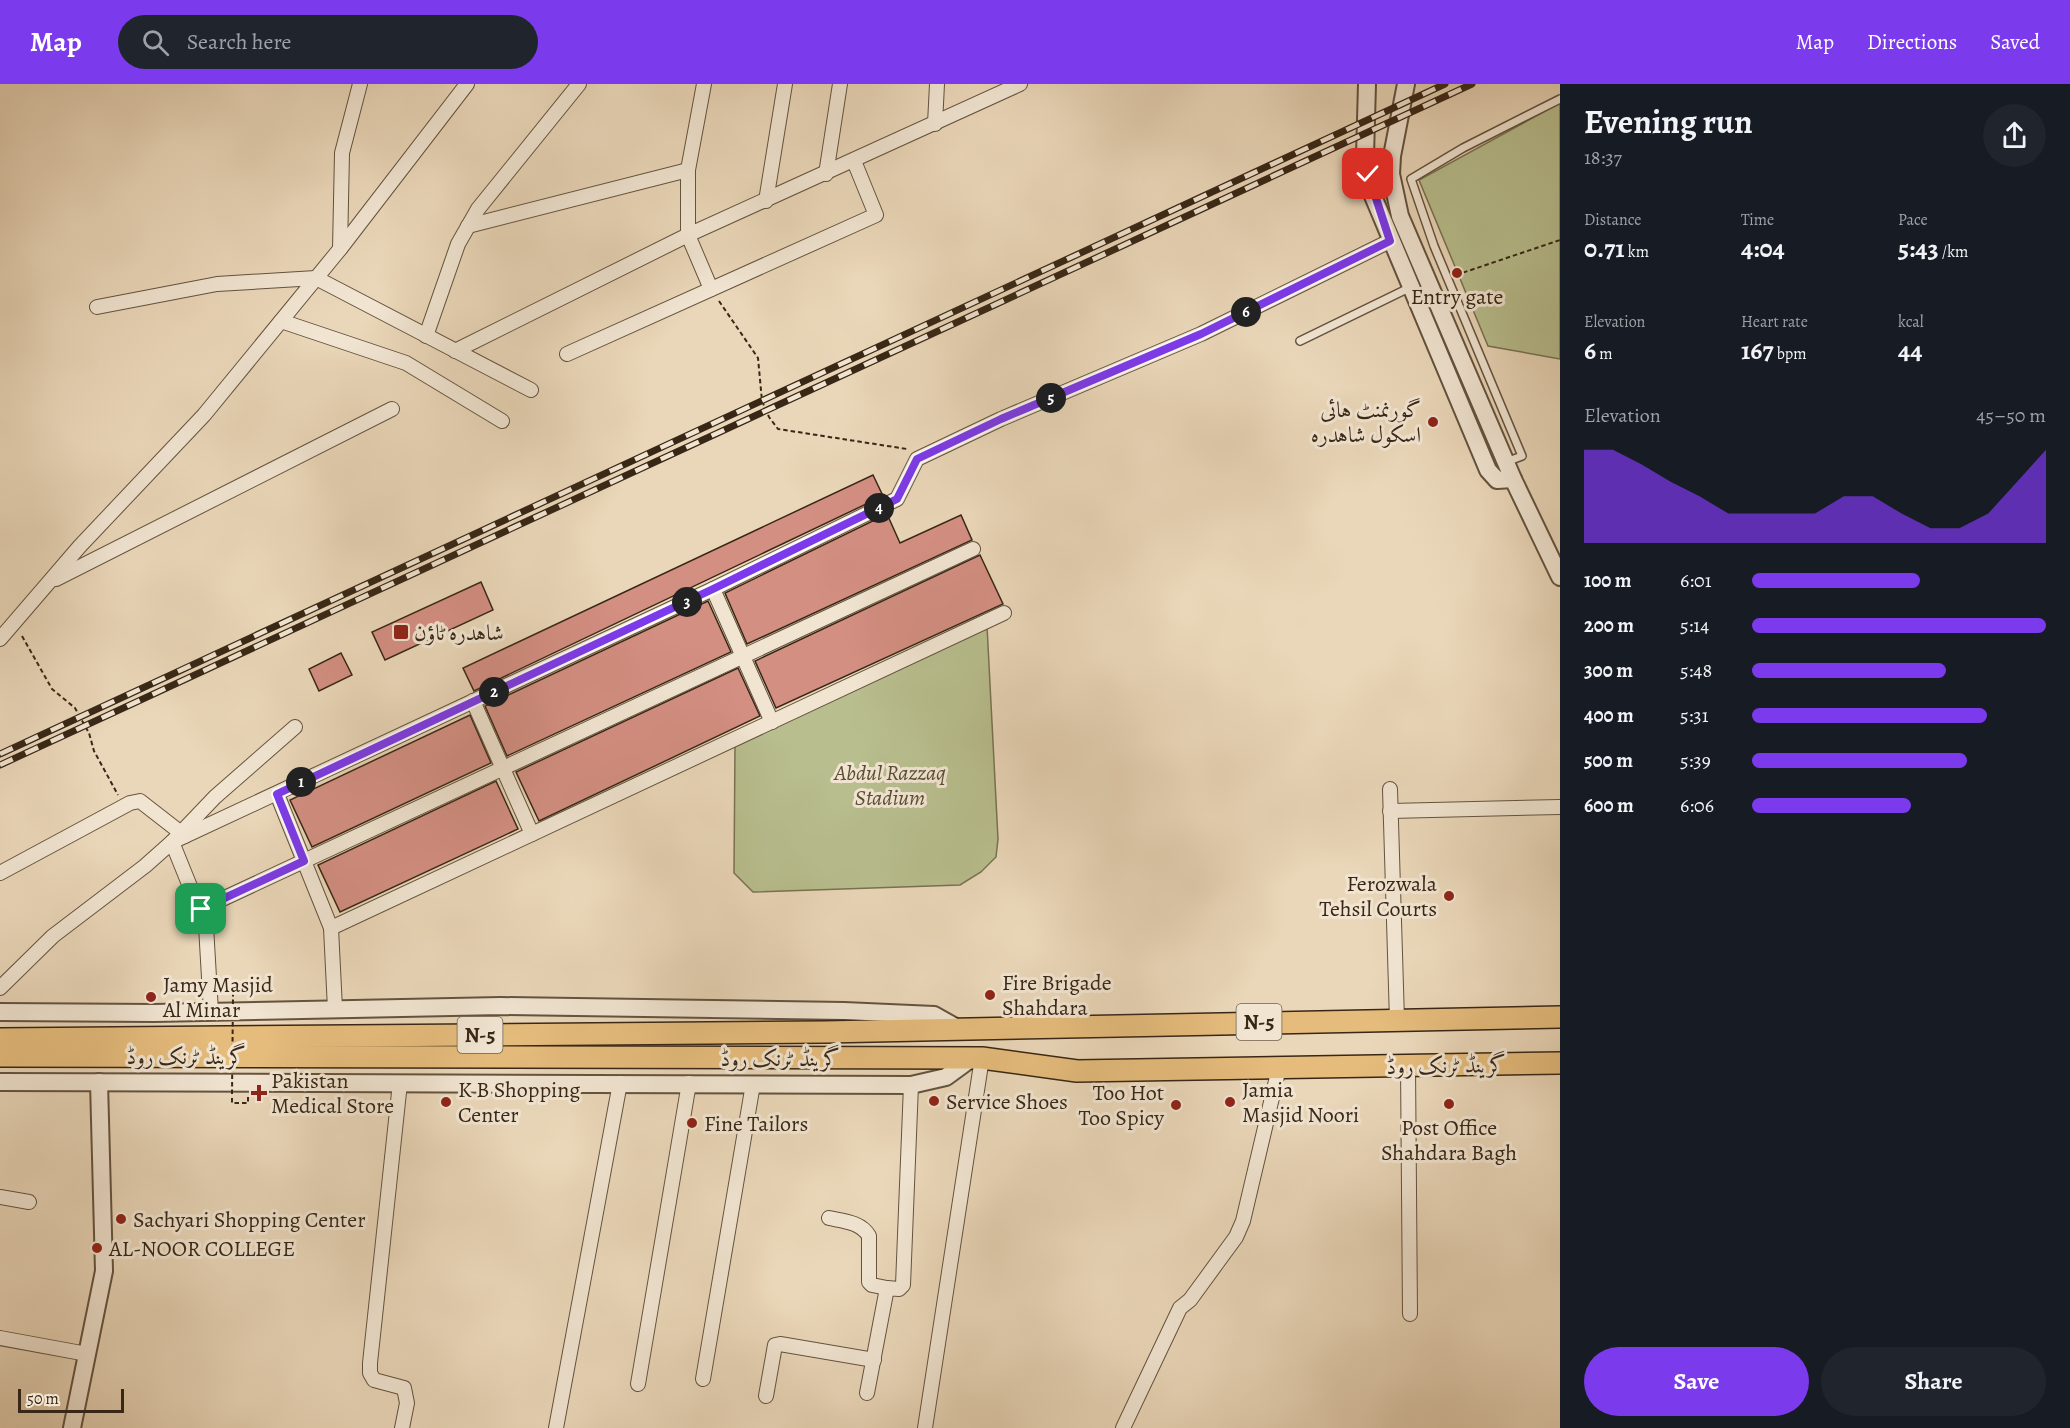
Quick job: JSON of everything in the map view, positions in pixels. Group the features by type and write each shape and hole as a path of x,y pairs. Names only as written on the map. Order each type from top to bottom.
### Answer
{"highway":[{"name":"گرینڈ ٹرنک روڈ","path":"0,1039 959,1029 1560,1017"},
{"name":"گرینڈ ٹرنک روڈ","path":"0,1056 977,1058 1077,1071 1560,1063"}],"street":[{"path":"340,249 342,153 360,84"},
{"path":"0,639 80,546 204,415 340,249 467,84"},
{"path":"426,336 458,244 478,209 579,84"},
{"path":"704,84 688,171 688,235 711,289"},
{"path":"766,201 785,84"},
{"path":"826,174 840,84"},
{"path":"935,124 937,84"},
{"path":"454,351 688,235 1020,84"},
{"path":"1367,84 1365,120 1368,174 1390,241 1488,470 1497,480 1513,479"},
{"path":"1406,84 1392,156 1391,174 1400,216 1513,479 1560,577"},
{"path":"567,354 876,215 854,161"},
{"path":"468,226 688,171"},
{"path":"180,837 277,794 713,589 897,499 917,459 1001,419 1201,334 1390,241"},
{"path":"98,307 217,284 316,278 531,390"},
{"path":"281,321 406,363 502,421"},
{"path":"48,582 392,410"},
{"path":"201,909 974,549"},
{"path":"713,589 772,722"},
{"path":"331,928 1004,613"},
{"path":"473,701 532,834"},
{"path":"0,988 53,936 180,837 215,797 295,727"},
{"path":"1390,789 1397,1020"},
{"path":"277,794 331,928 335,1009"},
{"path":"0,873 124,806 140,801 180,837 208,941 211,1012"},
{"path":"1390,811 1560,807"},
{"path":"0,1012 211,1012 501,1006 844,1011 934,1015 959,1029"},
{"path":"0,1082 911,1085 946,1077 977,1058"},
{"path":"925,1428 977,1058"},
{"path":"1408,1066 1410,1314"},
{"path":"1123,1428 1180,1308 1190,1300 1236,1238 1247,1208 1279,1068"},
{"path":"72,1428 104,1270 99,1082"},
{"path":"400,1083 370,1373 375,1380 404,1388 407,1403 402,1428"},
{"path":"556,1428 620,1083"},
{"path":"638,1384 689,1083"},
{"path":"703,1379 753,1084"},
{"path":"829,1218 856,1224 865,1229 869,1236 869,1281 872,1285 899,1289 903,1285 911,1085"},
{"path":"0,1197 29,1202"},
{"path":"867,1393 887,1288"},
{"path":"0,1338 87,1354"},
{"path":"766,1396 775,1345 874,1360"}],"lane":[{"path":"1506,462 1522,456 1448,279 1411,179 1463,148 1560,99"},
{"path":"1300,341 1411,287"}],"path":[{"path":"1448,279 1560,240"},
{"path":"711,289 758,358 762,401 769,417 778,429 906,448 917,459"},
{"path":"14,622 52,689 75,708 89,733 94,751 124,806"},
{"path":"241,995 247,995 247,988 233,988 232,1103 248,1103 248,1096 243,1096"}],"green space":[{"path":"1560,103 1560,359 1488,346 1419,180"},
{"name":"Abdul Razzaq Stadium","path":"987,626 998,839 996,857 981,872 960,885 753,892 734,873 735,745"}],"building":[{"path":"873,475 883,496 474,691 463,668"},
{"path":"887,514 900,543 961,515 972,540 747,644 725,593"},
{"path":"980,555 1003,604 776,708 755,661"},
{"path":"481,582 493,610 385,660 372,632"},
{"path":"708,601 731,652 507,756 485,706"},
{"path":"341,653 352,675 319,691 309,669"},
{"path":"738,668 760,716 539,821 516,772"},
{"path":"470,715 491,763 312,847 290,800"},
{"path":"496,781 518,829 340,912 318,865"}],"railway":[{"path":"0,754 1445,84"},
{"path":"0,765 1472,84"}],"place":[{"name":"Entry gate","path":"1457,273"},
{"name":"گورنمنٹ ہائی اسکول شاہدرہ","path":"1433,422"},
{"name":"شاہدرہ ٹاؤن","path":"401,632"},
{"name":"Ferozwala Tehsil Courts","path":"1449,896"},
{"name":"Fire Brigade Shahdara","path":"990,995"},
{"name":"Jamy Masjid Al Minar","path":"151,997"},
{"name":"Pakistan Medical Store","path":"259,1093"},
{"name":"Service Shoes","path":"934,1101"},
{"name":"K B Shopping Center","path":"446,1102"},
{"name":"Jamia Masjid Noori","path":"1230,1102"},
{"name":"Post Office Shahdara Bagh","path":"1449,1104"},
{"name":"Too Hot Too Spicy","path":"1176,1105"},
{"name":"Fine Tailors","path":"692,1123"},
{"name":"Sachyari Shopping Center","path":"121,1219"},
{"name":"AL-NOOR COLLEGE","path":"97,1248"}],"route":[{"path":"201,909 304,861 277,794 713,589 897,499 917,459 1001,419 1201,334 1390,241 1373,196 1368,174"}]}
